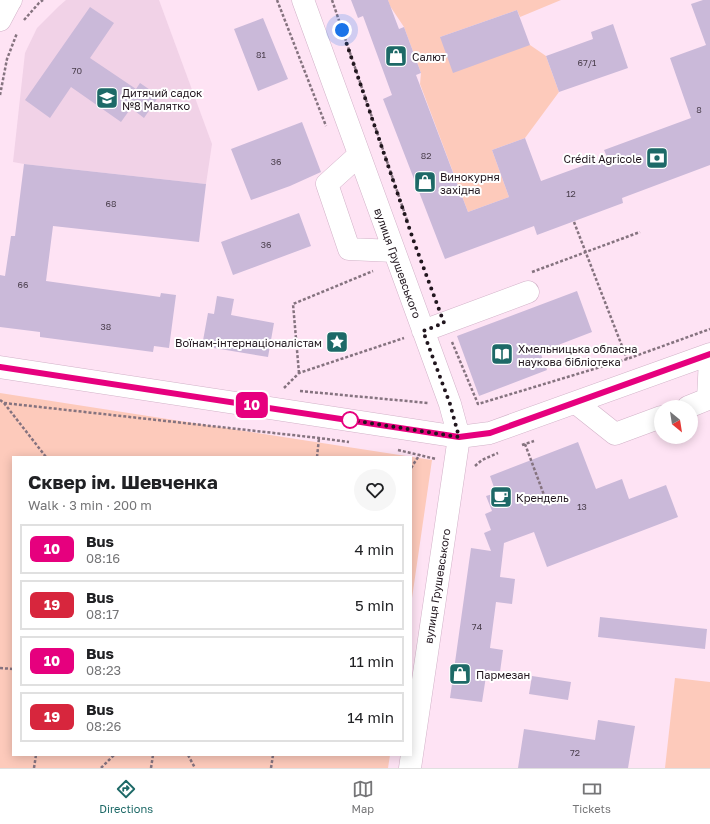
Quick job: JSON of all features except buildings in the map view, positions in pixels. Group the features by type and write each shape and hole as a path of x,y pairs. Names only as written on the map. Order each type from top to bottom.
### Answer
{"street":[{"path":"8,26 9,3 11,0"},
{"name":"вулиця Грушевського","path":"303,0 394,251 414,334 450,404 459,437 412,754"},
{"path":"359,155 327,184 349,249 394,251"},
{"path":"414,334 528,292"},
{"path":"0,366 459,437 490,433 710,354"},
{"path":"698,403 708,399 710,358"},
{"path":"576,403 615,434 654,420"},
{"name":"вулиця Грушевського","path":"410,768 412,756"}],"path":[{"path":"24,20 43,0"},
{"path":"332,0 409,227"},
{"path":"0,95 7,59 8,26"},
{"path":"574,222 627,359"},
{"path":"585,252 640,232"},
{"path":"299,373 293,304 379,269"},
{"path":"444,323 478,404 627,359 710,330"},
{"path":"290,389 284,388 299,373 414,334"},
{"path":"296,390 428,404"},
{"path":"0,400 4,403 45,456"},
{"path":"4,403 319,438 350,443"},
{"path":"317,456 319,438"},
{"path":"525,444 544,495"},
{"path":"397,450 420,454 436,459"},
{"path":"412,466 423,450"},
{"path":"433,454 436,459 435,466"},
{"path":"0,668 12,669"},
{"path":"34,768 36,756"},
{"path":"101,768 113,756"},
{"path":"151,768 153,756"},
{"path":"189,756 195,768"},
{"path":"271,768 273,756"}],"shaded area":[{"name":"Дитячий садок №8 Малятко","path":"66,0 159,0 212,144 206,184 13,162 25,53 37,28"},
{"path":"388,0 561,0 520,17 517,10 440,37 530,45 546,56 559,92 525,138 492,150 509,197 468,212 420,84 421,73 404,27 390,6"},
{"path":"0,393 406,456 12,456 12,756 390,756 388,768 0,768"},
{"path":"412,457 432,460 412,598"},
{"path":"675,678 710,682 710,768 665,768"}],"bus line":[{"name":"10","path":"0,367 459,437 490,433 710,354"}],"place":[{"name":"Салют","path":"396,56"},
{"name":"Дитячий садок №8 Малятко","path":"107,98"},
{"name":"Crédit Agricole","path":"657,158"},
{"name":"Винокурня західна","path":"425,182"},
{"name":"Воїнам-інтернаціоналістам","path":"337,342"},
{"name":"Хмельницька обласна наукова бібліотека","path":"502,354"},
{"name":"Крендель","path":"501,497"},
{"name":"Пармезан","path":"460,674"}],"route":[{"path":"342,30 414,242 444,323 423,331 450,404 459,437 350,420"}]}
